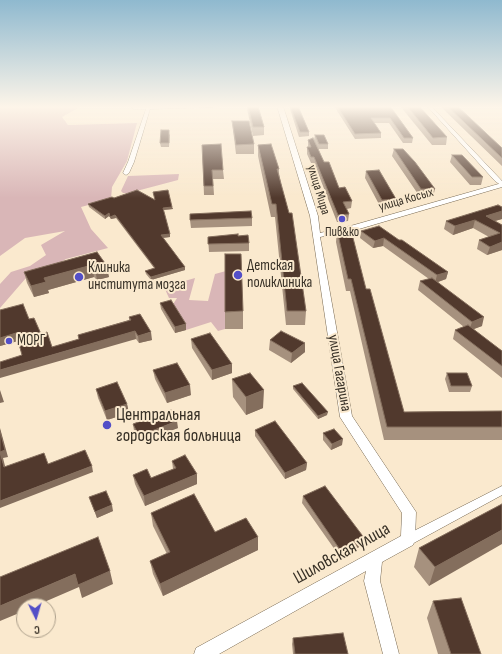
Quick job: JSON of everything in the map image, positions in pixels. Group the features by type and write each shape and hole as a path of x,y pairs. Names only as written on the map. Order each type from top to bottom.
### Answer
{"street":[{"path":"126,173 139,137"},
{"name":"улица Мира","path":"289,137 314,216 316,236"},
{"path":"457,137 502,185"},
{"name":"улица Косых","path":"316,236 356,227 502,185"},
{"name":"улица Гагарина","path":"316,236 346,418 408,512 408,540"},
{"name":"Шиловская улица","path":"202,654 408,540 502,490"},
{"path":"375,559 372,581 391,654"}],"shaded area":[{"path":"0,137 133,137 127,161 112,187 111,199 81,207 91,229 108,248 66,259 41,274 26,278 0,308 0,284 11,272 30,266 46,255 41,245 65,231 25,238 0,256"},
{"path":"179,174 178,180 129,193 123,193 121,191 128,176"},
{"path":"226,271 225,329 218,331 211,322 186,330 172,306 177,298 169,298 164,287 195,278 189,300 208,301 215,274"}],"building":[{"path":"160,137 169,137 169,143 160,143"},
{"path":"235,137 252,137 254,144 236,145"},
{"path":"316,137 325,137 328,144 319,144"},
{"path":"403,137 412,137 413,138 404,138"},
{"path":"432,137 447,137 433,138"},
{"path":"479,137 490,137 502,148 502,158"},
{"path":"313,138 324,162 329,162 339,188 345,187 352,201 343,202 349,214 338,215 314,157 311,157 307,147 311,147 308,140"},
{"path":"221,144 223,170 212,170 213,186 204,186 202,145"},
{"path":"271,144 279,169 277,169 289,213 292,213 306,311 287,311 276,204 272,204 258,145"},
{"path":"394,149 403,149 415,162 435,189 421,189"},
{"path":"452,155 462,155 483,177 472,177"},
{"path":"379,170 396,199 382,200 366,171"},
{"path":"137,190 155,200 153,192 168,190 172,207 163,208 170,234 161,235 185,267 151,277 145,271 155,268 115,215 110,217 109,213 105,216 88,204 112,197 114,198"},
{"path":"498,205 502,207 502,211 486,216 502,225 502,242 490,247 479,240 500,233 475,220 455,226 446,221"},
{"path":"251,211 252,218 190,220 190,214"},
{"path":"379,226 448,272 437,275 384,238 375,241 361,231"},
{"path":"337,230 351,230 366,289 370,289 404,412 502,411 502,427 387,427 351,279 348,279"},
{"path":"238,234 238,236 248,235 249,243 208,244 208,237"},
{"path":"97,252 107,266 95,269 92,265 44,278 46,282 31,286 24,272"},
{"path":"225,254 241,254 243,311 225,312"},
{"path":"432,278 484,317 472,322 420,281"},
{"path":"171,300 186,324 175,327 160,303"},
{"path":"23,304 29,319 34,318 41,334 47,332 52,347 79,339 78,335 131,320 129,317 140,314 151,332 138,336 135,331 0,370 0,362 22,355 16,333 0,338 0,310"},
{"path":"468,325 502,351 502,366 455,330"},
{"path":"281,331 305,343 292,353 270,340"},
{"path":"210,333 232,364 212,370 191,339"},
{"path":"177,363 190,385 165,393 153,370"},
{"path":"250,373 264,390 246,397 232,379"},
{"path":"447,373 467,373 472,386 451,386"},
{"path":"117,382 127,404 105,411 96,389"},
{"path":"302,383 328,412 318,416 293,386"},
{"path":"171,410 177,421 139,436 133,424"},
{"path":"275,421 307,463 285,473 255,430"},
{"path":"334,429 343,439 332,444 323,433"},
{"path":"0,431 5,450 0,452"},
{"path":"85,450 92,466 0,501 0,452 4,467 44,453 48,464"},
{"path":"185,455 197,474 144,496 133,475 147,469 151,478 176,468 172,461"},
{"path":"325,486 365,539 341,551 303,496"},
{"path":"106,491 112,505 95,512 89,497"},
{"path":"194,494 215,532 246,518 258,537 160,584 150,561 170,552 151,513"},
{"path":"502,504 502,530 435,567 419,548"},
{"path":"98,537 110,571 78,585 75,574 0,606 0,577"},
{"path":"461,598 481,654 451,654 433,601"},
{"path":"343,633 348,654 295,654 293,638"}],"place":[{"name":"Пив&ко","path":"342,219"},
{"name":"Детская поликлиника","path":"238,275"},
{"name":"Клиника института мозга","path":"79,277"},
{"name":"МОРГ","path":"9,341"},
{"name":"Центральная городская больница","path":"107,425"}]}
